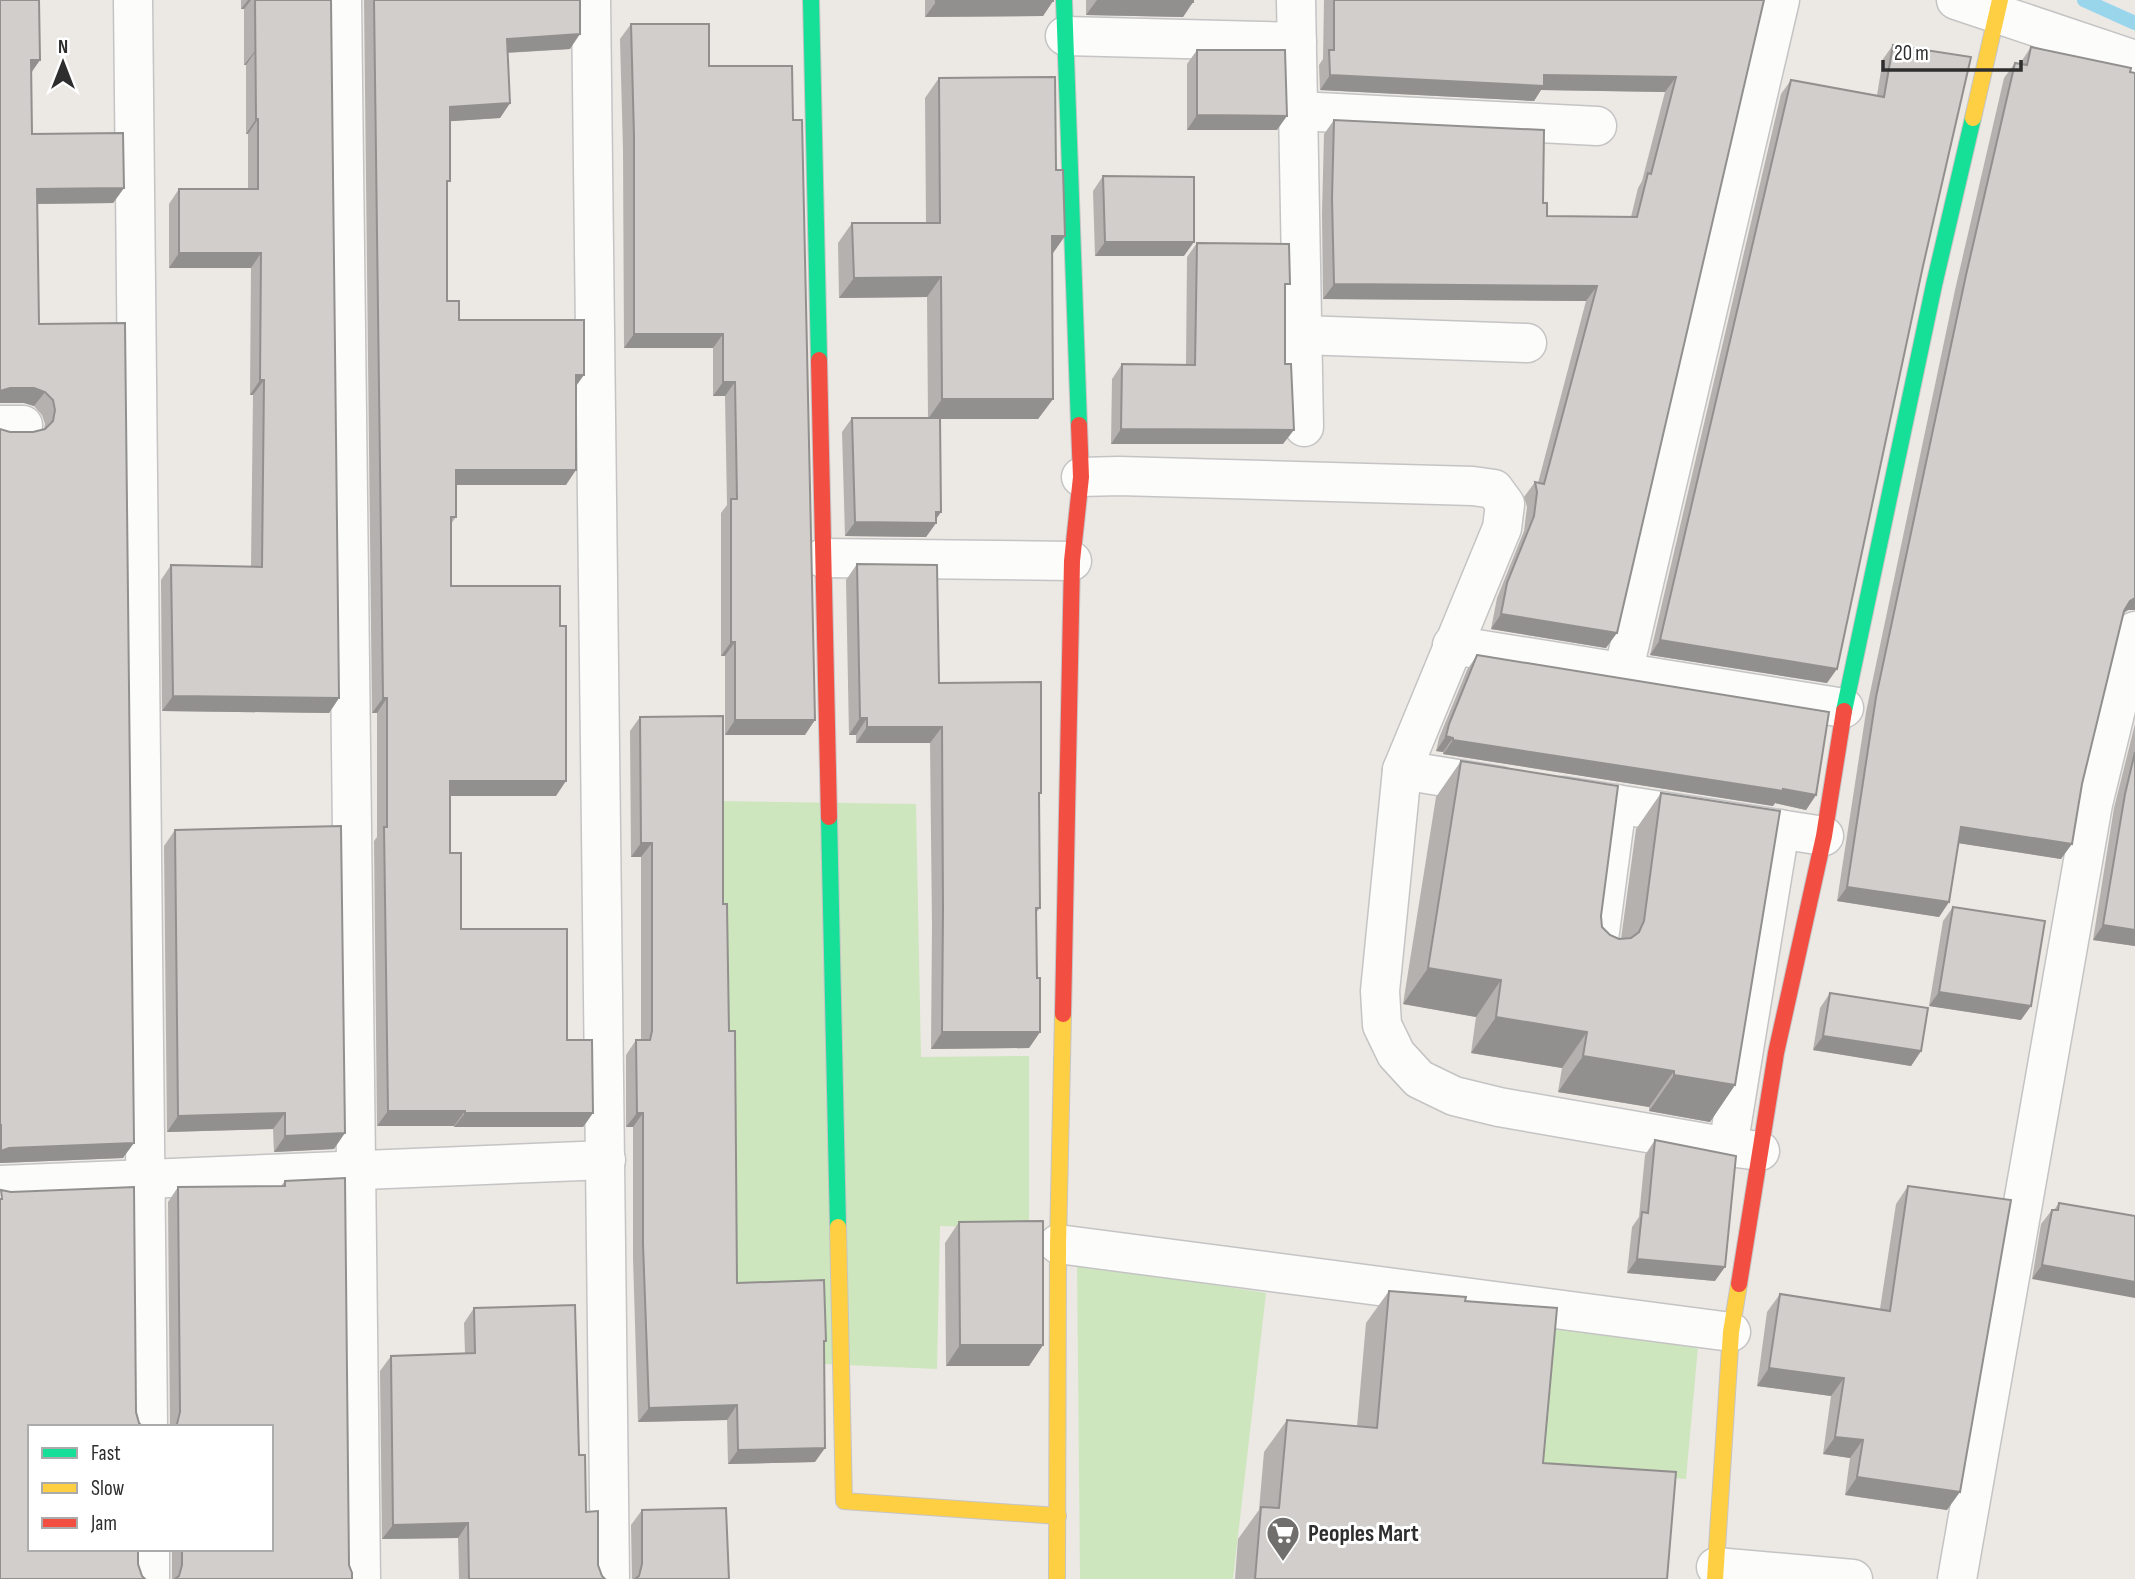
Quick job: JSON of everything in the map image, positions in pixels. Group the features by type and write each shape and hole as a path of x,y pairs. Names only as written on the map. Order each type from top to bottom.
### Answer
{"street":[{"path":"133,0 148,1425"},
{"path":"342,0 361,1579"},
{"path":"591,0 610,1579"},
{"path":"811,0 844,1501 1058,1516"},
{"path":"1296,0 1304,427"},
{"path":"1623,673 1780,0"},
{"path":"1956,0 1998,8 2135,60"},
{"path":"1744,1149 1776,1053 1824,836 1844,708 1934,285 1998,8"},
{"path":"1057,1579 1058,1244 1072,561 1081,477 1064,18 1297,42"},
{"path":"1298,111 1597,126"},
{"path":"1302,335 1527,343"},
{"path":"1081,477 1473,486 1494,489 1505,504 1502,528 1402,770 1380,992 1382,1025 1396,1054 1419,1079 1454,1096 1499,1107 1744,1149"},
{"path":"823,558 1072,561"},
{"path":"1957,1579 2093,804 2135,631"},
{"path":"1452,645 1844,708"},
{"path":"1402,770 1824,836"},
{"path":"1597,954 1617,804"},
{"path":"1780,830 1744,1149 1715,1573 1853,1579"},
{"path":"0,1185 606,1160"},
{"path":"1058,1244 1731,1332"},
{"path":"150,1551 150,1579"}],"green space":[{"path":"720,801 916,804 921,1057 1029,1056 1029,1228 940,1226 937,1369 825,1364 735,1287"},
{"path":"1077,1263 1266,1293 1233,1579 1080,1579"},
{"path":"1548,1322 1699,1336 1686,1479 1536,1467"}],"building":[{"path":"0,0 39,0 40,60 31,60 32,134 123,133 124,188 37,189 39,324 125,323 134,1143 9,1148 1,1151 0,429 33,432 45,429 53,421 55,410 53,400 45,392 34,388 10,388 0,391"},
{"path":"255,0 331,0 339,698 173,696 171,565 262,567 264,380 260,380 261,253 179,253 179,189 258,189"},
{"path":"374,0 580,0 580,34 507,39 510,103 450,107 447,301 459,301 459,320 584,320 584,375 576,375 576,470 456,470 456,517 451,517 451,586 560,586 560,626 566,626 566,781 450,781 450,853 461,853 461,929 567,929 567,1040 592,1040 593,1113 388,1111 384,827 387,827 387,698 383,698"},
{"path":"1053,0 1053,1 936,2"},
{"path":"1097,0 1193,0 1193,2"},
{"path":"1334,0 1764,0 1617,633 1501,614 1507,583 1534,516 1537,492 1535,482 1544,484 1597,286 1334,284 1334,120 1544,130 1543,203 1547,203 1547,216 1637,217 1676,77 1544,75 1544,86 1330,75 1329,50 1334,50"},
{"path":"631,24 709,24 709,66 792,66 793,120 802,120 815,720 735,720 735,642 731,642 731,499 737,499 735,382 723,382 723,334 634,334"},
{"path":"1893,45 1971,57 1923,266 1837,669 1660,640 1791,80 1884,97"},
{"path":"2031,47 2131,68 2130,72 2135,73 2135,598 2124,611 2082,784 2072,844 1961,827 1949,902 1847,887 1876,697 1966,275 2015,63 2027,65"},
{"path":"1197,50 1285,50 1287,116 1197,115"},
{"path":"1055,77 1056,170 1063,170 1065,236 1052,236 1053,399 942,399 941,277 854,278 852,223 940,223 939,78"},
{"path":"1103,176 1194,177 1194,242 1105,242"},
{"path":"1197,243 1289,244 1290,284 1285,284 1285,364 1291,364 1294,430 1121,429 1122,364 1195,365"},
{"path":"852,418 940,418 941,512 936,512 936,523 855,522"},
{"path":"857,564 937,565 939,683 1041,682 1040,908 1036,908 1040,1032 942,1032 942,727 867,727 867,718 860,718"},
{"path":"1477,655 1829,712 1816,795 1453,740 1446,736 1449,724"},
{"path":"723,716 723,904 727,904 729,1031 735,1031 737,1283 824,1280 825,1448 738,1450 737,1405 649,1408 643,1244 643,1113 637,1113 636,1040 650,1040 652,1031 652,843 641,843 640,717"},
{"path":"2135,752 2135,930 2103,925 2125,794"},
{"path":"1461,761 1618,786 1601,916 1602,927 1619,939 1631,938 1639,932 1644,921 1661,793 1780,811 1735,1085 1674,1075 1674,1071 1583,1056 1587,1032 1496,1017 1501,980 1428,968"},
{"path":"341,826 345,1133 285,1136 285,1113 178,1116 175,830"},
{"path":"1953,907 2045,921 2031,1006 1939,992"},
{"path":"1830,993 1928,1008 1921,1051 1823,1036"},
{"path":"1655,1140 1736,1156 1725,1267 1637,1259 1642,1212 1648,1213"},
{"path":"345,1178 349,1565 352,1579 175,1579 179,1576 182,1565 182,1551 273,1551 273,1425 176,1425 180,1412 178,1187 285,1186 285,1181"},
{"path":"1908,1186 2011,1200 1960,1492 1857,1477 1863,1440 1835,1437 1844,1378 1769,1368 1780,1294 1890,1311"},
{"path":"134,1187 136,1412 141,1425 28,1425 28,1551 138,1551 138,1564 145,1579 0,1579 0,1199 1,1190 11,1192"},
{"path":"2059,1203 2135,1216 2135,1282 2042,1265 2052,1210 2058,1210"},
{"path":"1043,1221 1043,1345 960,1345 959,1222"},
{"path":"1389,1291 1466,1297 1465,1301 1557,1308 1543,1463 1676,1472 1667,1579 1255,1579 1261,1507 1279,1508 1287,1420 1377,1428"},
{"path":"575,1305 579,1455 585,1455 586,1512 598,1511 598,1565 605,1579 469,1579 468,1523 393,1525 391,1356 475,1353 474,1308"},
{"path":"726,1508 729,1579 635,1579 639,1576 642,1564 642,1510"}],"waterway":[{"path":"2084,0 2135,23"}],"traffic: fast":[{"path":"811,0 819,360"},
{"path":"1064,0 1079,425"},
{"path":"1844,711 1934,285 1973,118"},
{"path":"829,817 838,1227"}],"traffic: slow":[{"path":"1973,118 2000,0"},
{"path":"1057,1579 1058,1244 1063,1014"},
{"path":"838,1227 844,1501 1058,1516"},
{"path":"1715,1579 1731,1332 1739,1284"}],"traffic: jam":[{"path":"819,360 829,817"},
{"path":"1063,1014 1072,561 1081,477 1079,425"},
{"path":"1739,1284 1776,1053 1824,836 1844,711"}],"place":[{"name":"Peoples Mart","path":"1283,1563"}]}
